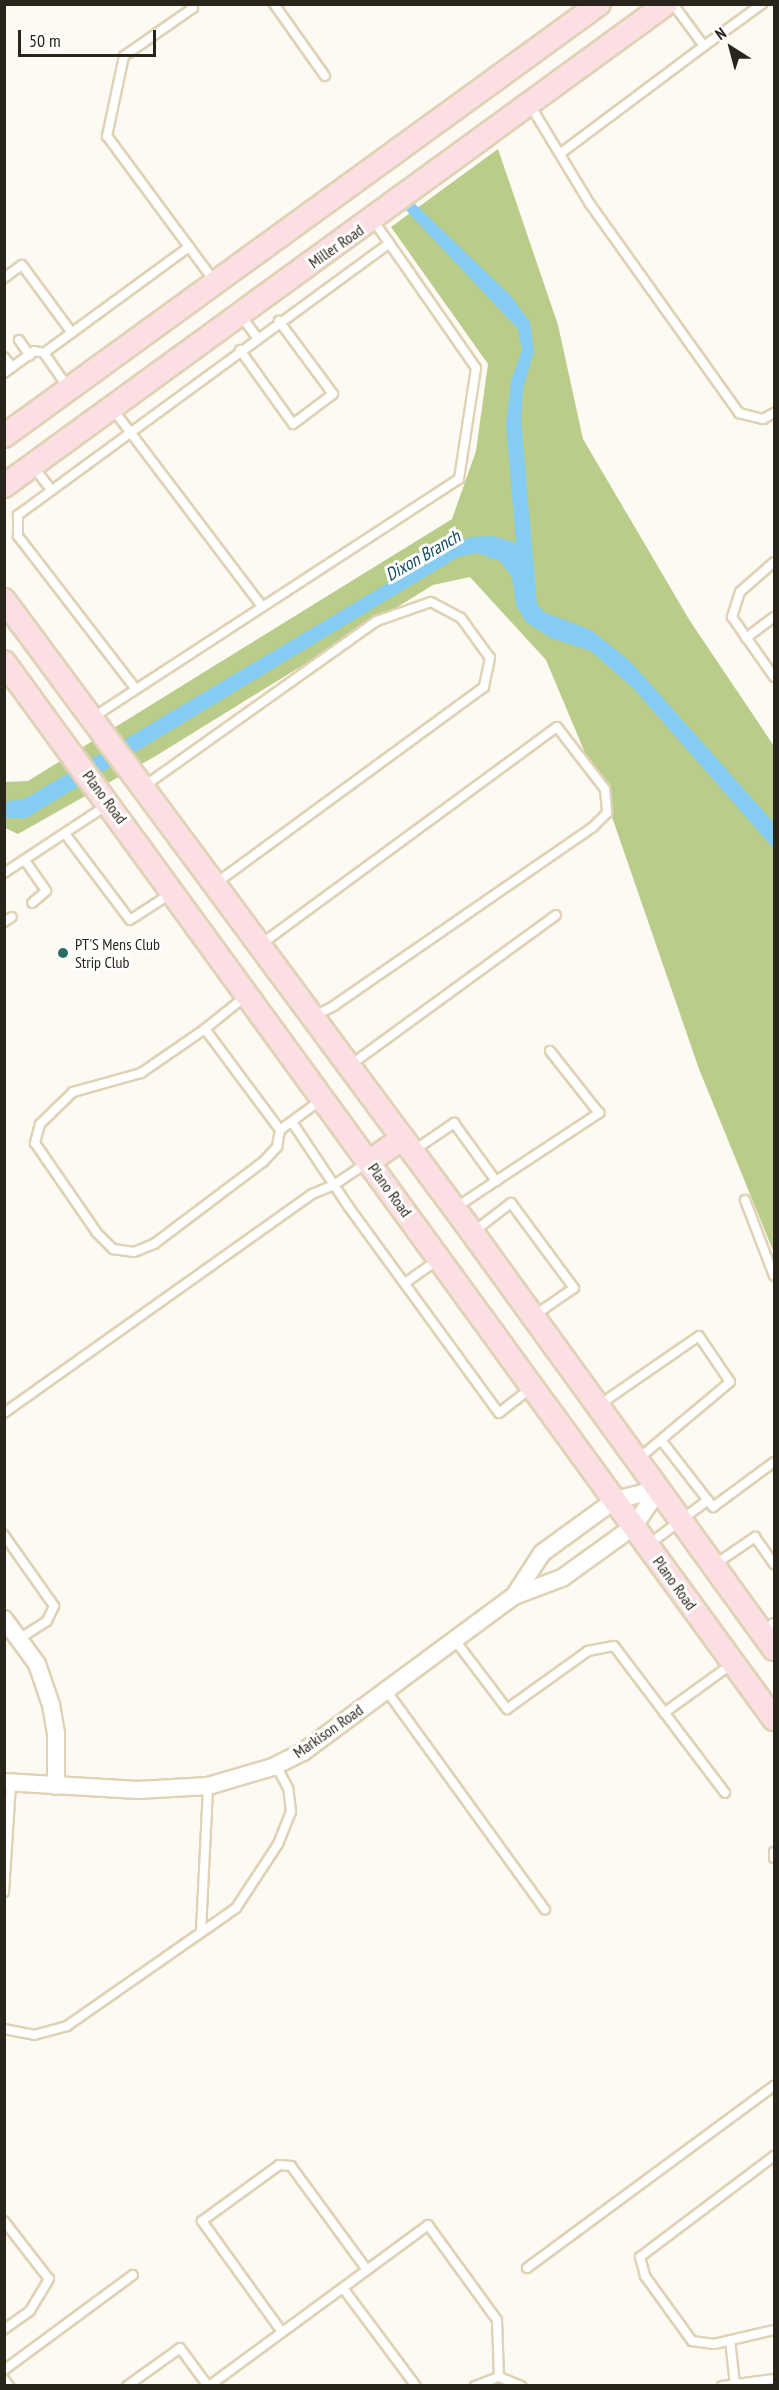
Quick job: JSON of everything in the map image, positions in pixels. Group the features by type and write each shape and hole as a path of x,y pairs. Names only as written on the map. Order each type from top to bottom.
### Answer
{"main road":[{"path":"4,436 599,4"},
{"name":"Miller Road","path":"4,486 666,4"},
{"path":"215,283 239,314"},
{"path":"4,600 455,1208 714,1565 770,1635"},
{"name":"Plano Road","path":"4,662 175,891 774,1719"},
{"path":"175,891 215,884"},
{"path":"370,1161 408,1145"}],"street":[{"name":"Markison Road","path":"514,1596 542,1553 615,1500 659,1489"},
{"name":"Markison Road","path":"8,1782 138,1790 207,1786 276,1766 303,1752 514,1596 562,1578 634,1526 659,1489"},
{"path":"4,1618 37,1664 51,1705 56,1733 56,1786"}],"lane":[{"path":"192,4 193,8 124,56 107,136 215,283"},
{"path":"274,4 325,76"},
{"path":"673,4 704,46"},
{"path":"561,153 762,4"},
{"path":"530,104 590,204 739,413 763,419 774,414"},
{"path":"92,718 459,479 476,368 372,219"},
{"path":"135,688 18,536 18,515 128,431 389,243"},
{"path":"44,353 189,248"},
{"path":"4,278 21,265 72,333"},
{"path":"239,314 257,337"},
{"path":"240,350 293,424 333,394 279,321"},
{"path":"19,340 30,356"},
{"path":"4,357 8,370 34,351 44,353 70,389"},
{"path":"111,408 262,606"},
{"path":"33,466 51,490"},
{"path":"774,562 740,592 734,605 732,618 774,677"},
{"path":"143,787 377,621 431,602 461,618 490,658 484,687 215,884"},
{"path":"746,638 774,617"},
{"path":"260,945 557,727 605,789 607,813 593,828 334,1006 313,1017"},
{"path":"4,873 26,862 110,803"},
{"path":"66,835 130,920 175,891"},
{"path":"26,862 46,891 32,903"},
{"path":"349,1066 556,915"},
{"path":"4,922 12,917"},
{"path":"249,994 205,1029 141,1073 73,1092 40,1124 35,1143 97,1233 112,1249 134,1252 154,1244 263,1162 277,1147 280,1130 324,1098"},
{"path":"205,1029 280,1130"},
{"path":"455,1208 598,1113 550,1050"},
{"path":"292,1122 334,1185 499,1413 533,1387"},
{"path":"408,1145 454,1123 496,1181"},
{"path":"4,1413 312,1194 334,1185 370,1161"},
{"path":"745,1200 774,1276"},
{"path":"472,1232 511,1203 574,1288 533,1316"},
{"path":"405,1283 440,1258"},
{"path":"598,1406 699,1336 730,1382 638,1459"},
{"path":"661,1440 713,1507 774,1462"},
{"path":"648,1545 708,1500"},
{"path":"4,1535 54,1606 47,1622 20,1640"},
{"path":"714,1565 755,1537 774,1564"},
{"path":"454,1639 507,1708 588,1652 614,1646 724,1793"},
{"path":"664,1713 733,1663"},
{"path":"386,1690 545,1910"},
{"path":"4,2030 34,2035 67,2026 236,1908 278,1844 291,1811 288,1788 276,1766"},
{"path":"4,1892 8,1782"},
{"path":"201,1931 207,1786"},
{"path":"774,1851 774,1858"},
{"path":"527,2268 774,2086"},
{"path":"774,2156 640,2257 645,2276 692,2341 714,2344 774,2330"},
{"path":"282,2332 202,2221 279,2165 291,2166 367,2270"},
{"path":"4,2221 49,2279 30,2311 4,2330"},
{"path":"127,2385 180,2348 208,2385 428,2226 497,2320 499,2377"},
{"path":"4,2370 133,2275"},
{"path":"343,2288 416,2385"},
{"path":"730,2340 735,2384"},
{"path":"475,2385 499,2377 521,2385"},
{"path":"4,2379 9,2385"},
{"path":"722,2385 774,2379"}],"green space":[{"path":"498,149 558,325 583,439 690,621 774,746 774,1253 699,1069 612,817 546,660 470,577 433,585 154,757 18,834 5,828 5,782 28,781 452,519 476,451 488,364 391,227"}],"water":[{"path":"414,203 511,296 530,322 534,352 523,388 521,420 537,604 544,612 591,630 630,661 774,823 774,849 634,689 591,651 551,638 526,622 516,605 512,577 500,561 477,553 458,557 26,818 5,818 4,802 26,798 450,546 470,537 494,536 516,543 506,425 511,381 522,350 518,329 405,209"}],"place":[{"name":"PT'S Mens Club Strip Club","path":"63,953"}],"water label":[{"name":"Dixon Branch","path":"423,556"}]}
